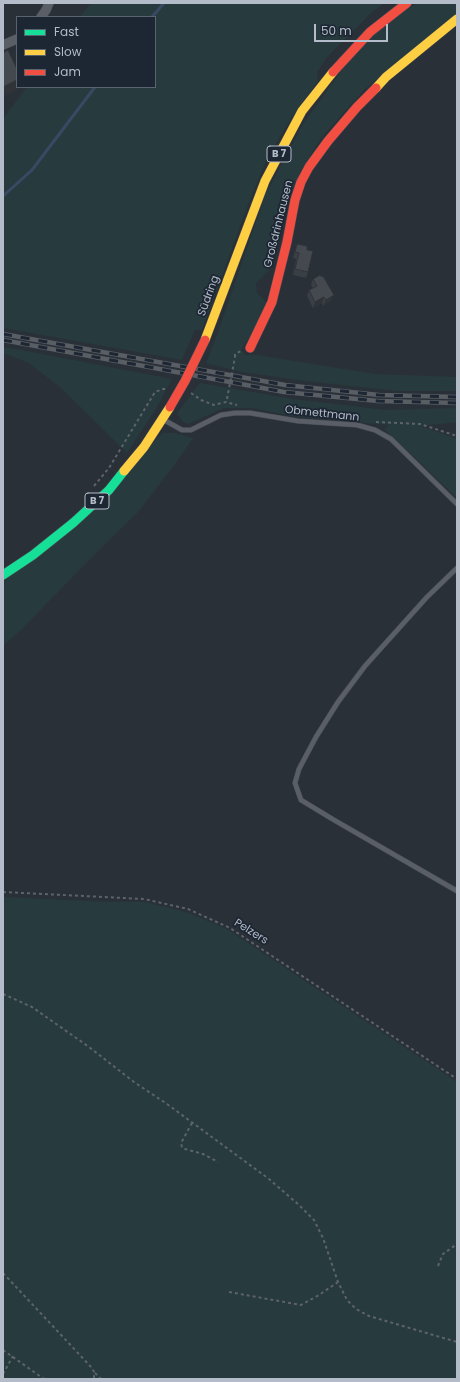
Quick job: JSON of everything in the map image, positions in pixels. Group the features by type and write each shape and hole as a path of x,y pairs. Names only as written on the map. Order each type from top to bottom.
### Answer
{"main road":[{"name":"Südring","path":"3,575 33,555 68,528 109,490 144,447 185,381 205,340 265,181 302,111 341,62 370,32 407,3"},
{"name":"Großdrinhausen","path":"250,348 272,302 287,242 295,200 301,182 309,167 328,141 357,107 386,77 457,19"}],"street":[{"path":"42,16 49,3"},
{"path":"3,45 16,39"}],"lane":[{"name":"Obmettmann","path":"162,419 182,430 191,430 222,415 235,413 250,413 298,421 357,425 374,430 391,439 457,504"},
{"path":"457,568 427,597 365,666 338,702 316,737 299,769 295,783 301,800 457,891"}],"path":[{"path":"186,392 214,405 226,402 234,357"},
{"path":"91,489 109,468 155,392 162,389 170,389"},
{"path":"374,422 420,424 457,436"},
{"name":"Pelzers","path":"3,892 144,899 188,909 230,928 457,1079"},
{"path":"3,994 32,1007 89,1047 134,1082 269,1179 299,1205 314,1220 323,1238 338,1282 346,1300 356,1309 369,1316 457,1342"},
{"path":"192,1123 182,1143 182,1147 203,1154 218,1162"},
{"path":"438,1266 443,1254 457,1244"},
{"path":"3,1273 101,1379"},
{"path":"229,1292 300,1305 319,1295 338,1282"},
{"path":"3,1350 44,1379"},
{"path":"3,1374 12,1356"},
{"path":"94,1372 94,1379"}],"green space":[{"path":"91,3 385,3 373,11 328,56 317,72 318,81 294,114 268,156 249,202 202,330 195,330 182,360 3,328 3,119 26,88 156,88 156,16 81,16"},
{"path":"417,3 457,3 457,13 365,89 322,137 301,170 287,205 273,266 256,283 257,293 267,303 253,332 241,350 246,355 257,355 375,374 457,377 457,391 397,391 305,381 242,372 206,363 266,193 303,124 345,66 376,33"},
{"path":"3,347 172,379 156,409 127,453 61,388 29,363 3,353"},
{"path":"200,383 293,399 386,410 457,408 457,422 421,426 457,439 457,498 384,429 389,425 292,416 252,408 224,408 188,424 182,421 177,413"},
{"path":"163,433 175,433 193,438 139,511 23,628 3,646 3,582"},
{"path":"3,897 145,902 189,913 227,929 457,1082 457,1379 3,1379"}],"building":[{"path":"8,50 16,67 16,80 3,87 3,53"},
{"path":"297,244 307,246 307,250 313,251 308,272 295,269 299,253 295,252"},
{"path":"320,275 322,277 323,276 334,295 326,300 324,297 315,302 309,290 317,286 313,279"}],"waterway":[{"path":"153,16 164,3"},
{"path":"3,196 32,170 94,88"}],"railway":[{"path":"3,334 285,385 379,395 457,397"},
{"path":"3,340 284,392 378,401 457,403"}],"traffic: fast":[{"path":"3,575 33,555 73,523 109,490 124,471"}],"traffic: slow":[{"path":"376,88 386,77 457,19"},
{"path":"205,340 265,181 302,111 333,72"},
{"path":"124,471 144,447 170,407"}],"traffic: jam":[{"path":"333,72 370,32 407,3"},
{"path":"250,348 272,302 287,242 295,200 301,182 309,167 328,141 357,107 376,88"},
{"path":"170,407 185,381 205,340"}]}
